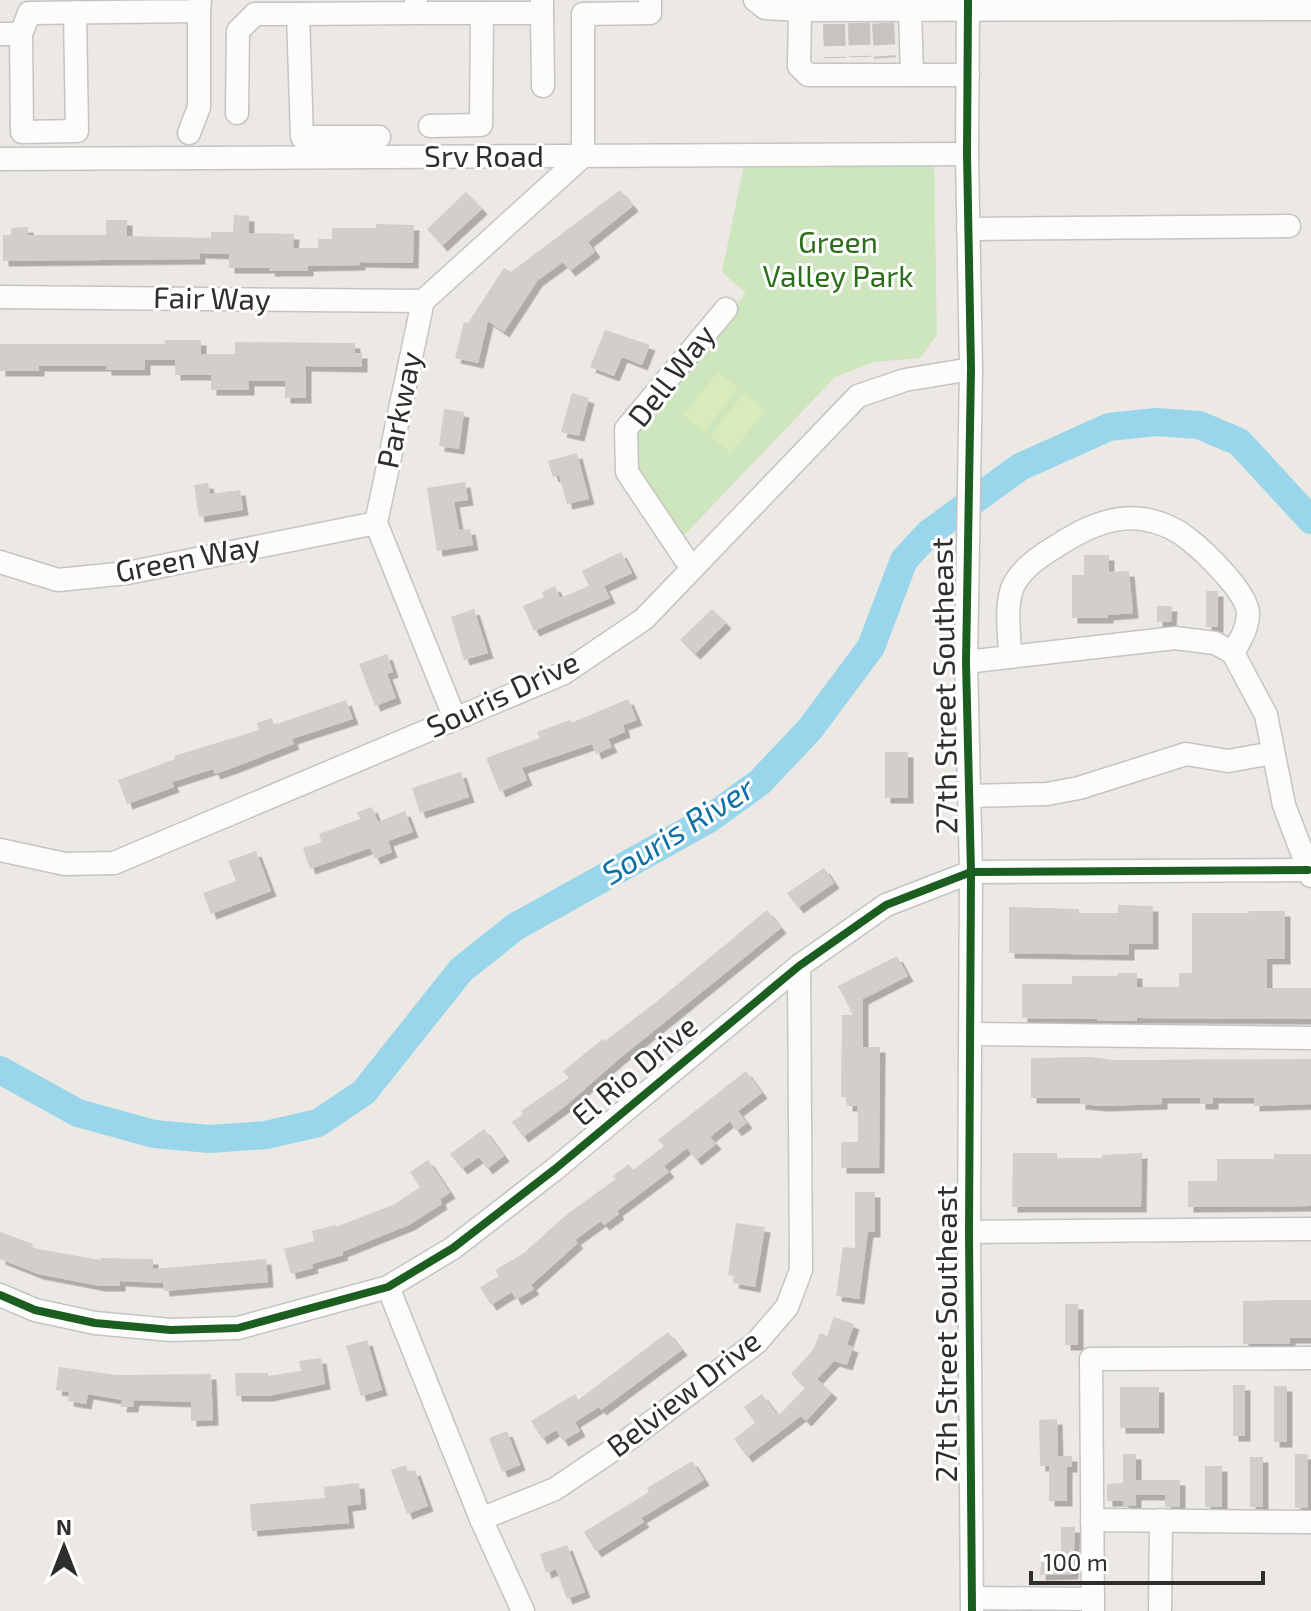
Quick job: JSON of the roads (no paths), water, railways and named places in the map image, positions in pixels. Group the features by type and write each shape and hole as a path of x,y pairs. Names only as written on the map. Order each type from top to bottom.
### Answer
{"street":[{"path":"423,301 583,156 583,14 650,13 650,0"},
{"path":"755,0 765,8 800,10 834,17 883,17 910,10 968,5 1311,9"},
{"name":"27th Street Southeast","path":"968,5 971,369 966,662 971,872 969,1232 972,1605"},
{"path":"75,12 77,131 22,132 10,34 29,13 199,6 199,107 189,133"},
{"path":"237,113 238,31 255,14 416,7 482,13 542,6 543,86"},
{"path":"800,10 799,66 808,75 835,67 885,67 912,75 968,75"},
{"path":"910,10 912,75"},
{"path":"430,126 481,125 482,13"},
{"path":"298,14 302,137 379,137"},
{"name":"Srv Road","path":"0,159 967,154"},
{"path":"968,229 1289,226"},
{"name":"Fair Way","path":"0,297 423,301"},
{"name":"Parkway","path":"376,523 423,301"},
{"name":"Dell Way","path":"692,569 627,472 626,429 726,309"},
{"name":"Souris Drive","path":"0,850 65,864 114,863 564,673 644,619 858,396 905,380 971,369"},
{"path":"1010,657 1012,587 1024,571 1043,555 1092,526 1114,520 1142,519 1162,524 1185,536 1208,556 1240,594 1248,611 1246,630 1233,653"},
{"path":"376,523 455,719"},
{"name":"Green Way","path":"0,562 58,580 127,573 376,523"},
{"path":"966,662 1175,638 1215,643 1233,653 1266,715 1284,805 1310,873"},
{"path":"969,796 1058,792 1109,780 1186,754 1228,761 1273,753"},
{"name":"El Rio Drive","path":"0,1295 35,1310 95,1323 171,1330 238,1328 388,1287 453,1248 532,1187 799,966 886,905 971,872 1310,873"},
{"name":"Belview Drive","path":"481,1519 555,1489 629,1439 756,1343 787,1307 801,1270 799,966"},
{"path":"971,1034 1311,1038"},
{"path":"969,1232 1311,1229"},
{"path":"388,1287 481,1519 523,1611"},
{"path":"972,1605 1093,1605 1091,1359 1311,1358"},
{"path":"1092,1520 1311,1522"},
{"path":"1160,1611 1161,1520"}],"waterway":[{"name":"Souris River","path":"0,1070 78,1113 154,1134 210,1139 266,1135 318,1123 364,1092 461,970 515,927 709,819 760,782 810,729 871,647 904,560 929,533 1020,467 1109,427 1156,422 1199,425 1239,442 1311,520"}],"tunnel":[{"path":"859,23 860,57"},
{"path":"883,23 885,58"},
{"path":"834,24 835,58"}],"park label":[{"name":"Green Valley Park","path":"838,260"}]}
